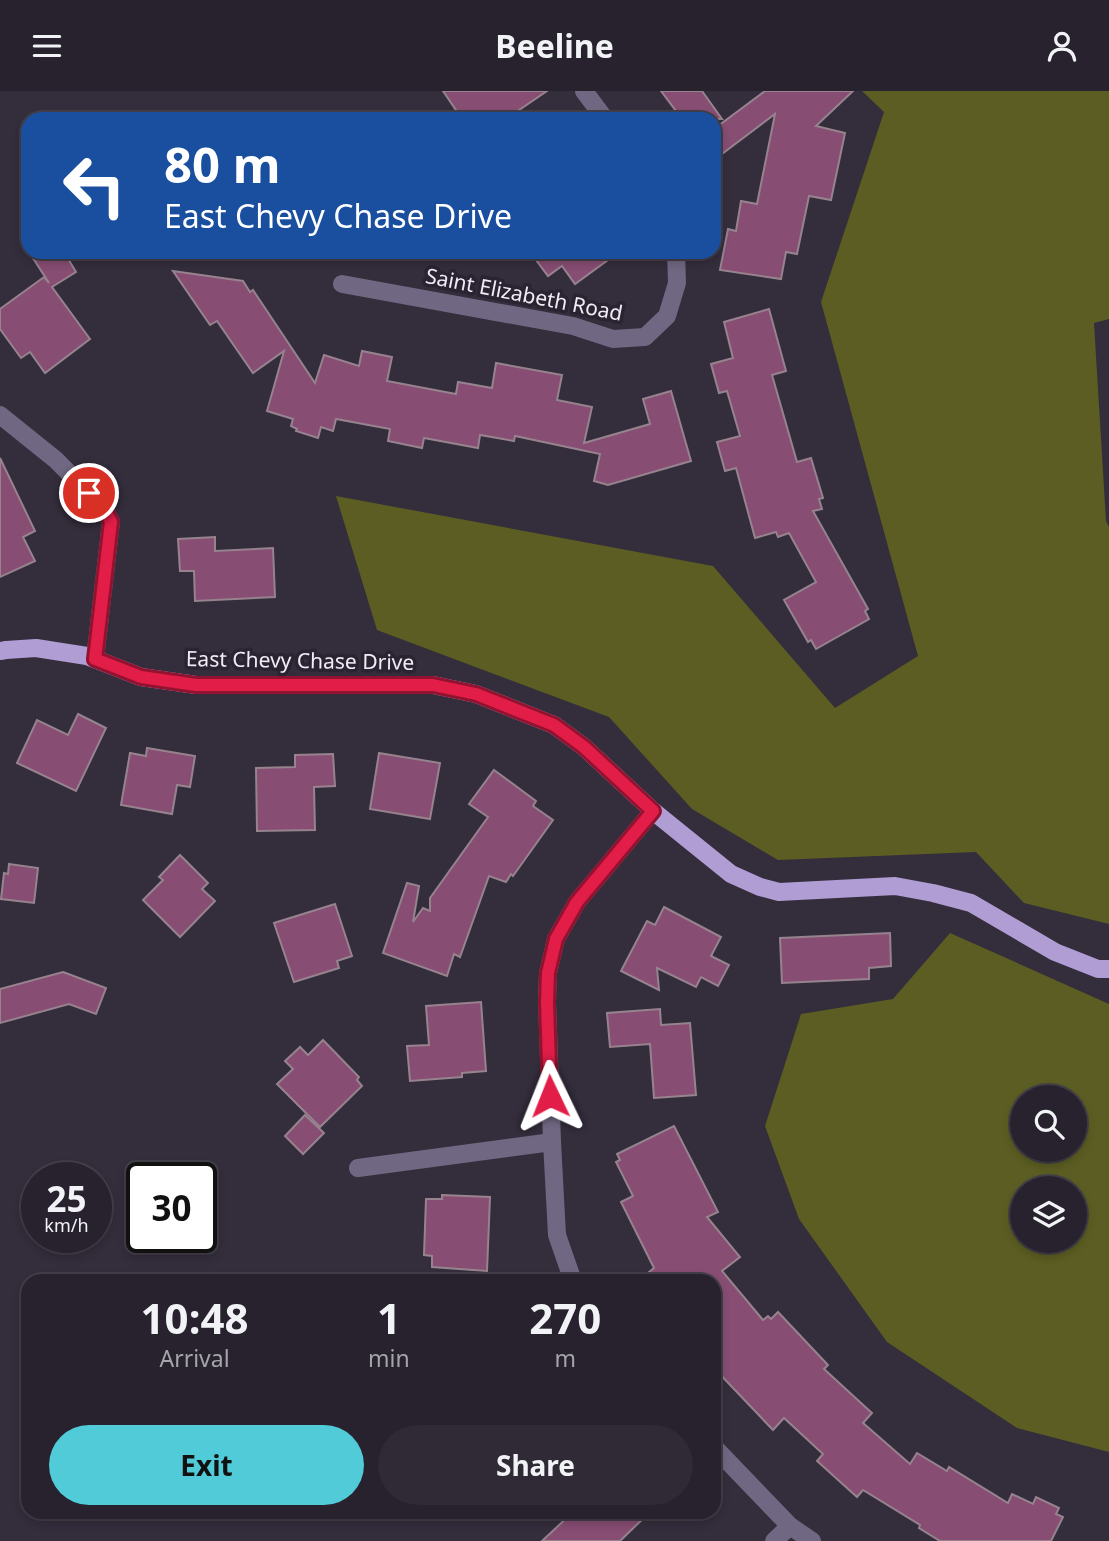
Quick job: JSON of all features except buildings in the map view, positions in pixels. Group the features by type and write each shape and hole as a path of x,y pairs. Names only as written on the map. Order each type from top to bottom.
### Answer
{"main road":[{"name":"East Chevy Chase Drive","path":"0,651 36,648 87,656 141,677 196,685 433,685 476,694 554,725 584,747 653,811 731,874 760,887 779,892 895,886 933,893 971,903 1055,952 1098,969 1109,969"}],"street":[{"path":"584,91 600,112"},
{"name":"Saint Elizabeth Road","path":"342,284 573,326 613,339 645,337 667,316 677,283 676,259"},
{"path":"0,415 56,460 105,510 111,522 95,659"},
{"path":"571,1274 557,1235 548,973 556,939 577,902 653,811"},
{"path":"358,1168 552,1142"},
{"path":"721,1454 790,1526 812,1541"},
{"path":"774,1541 790,1526"}],"shaded area":[{"path":"862,91 1109,91 1109,319 1094,323 1106,521 1109,527 1109,924 1024,903 976,852 778,860 692,809 609,717 377,630 336,496 713,566 835,708 918,656 821,302 884,112"},
{"path":"950,933 1109,1004 1109,1452 1017,1428 887,1342 799,1219 765,1126 801,1014 893,999"}],"route":[{"path":"89,493 105,510 111,522 95,659 141,677 196,685 433,685 476,694 554,725 584,747 653,811 577,902 556,939 548,973 550,1096"}]}
